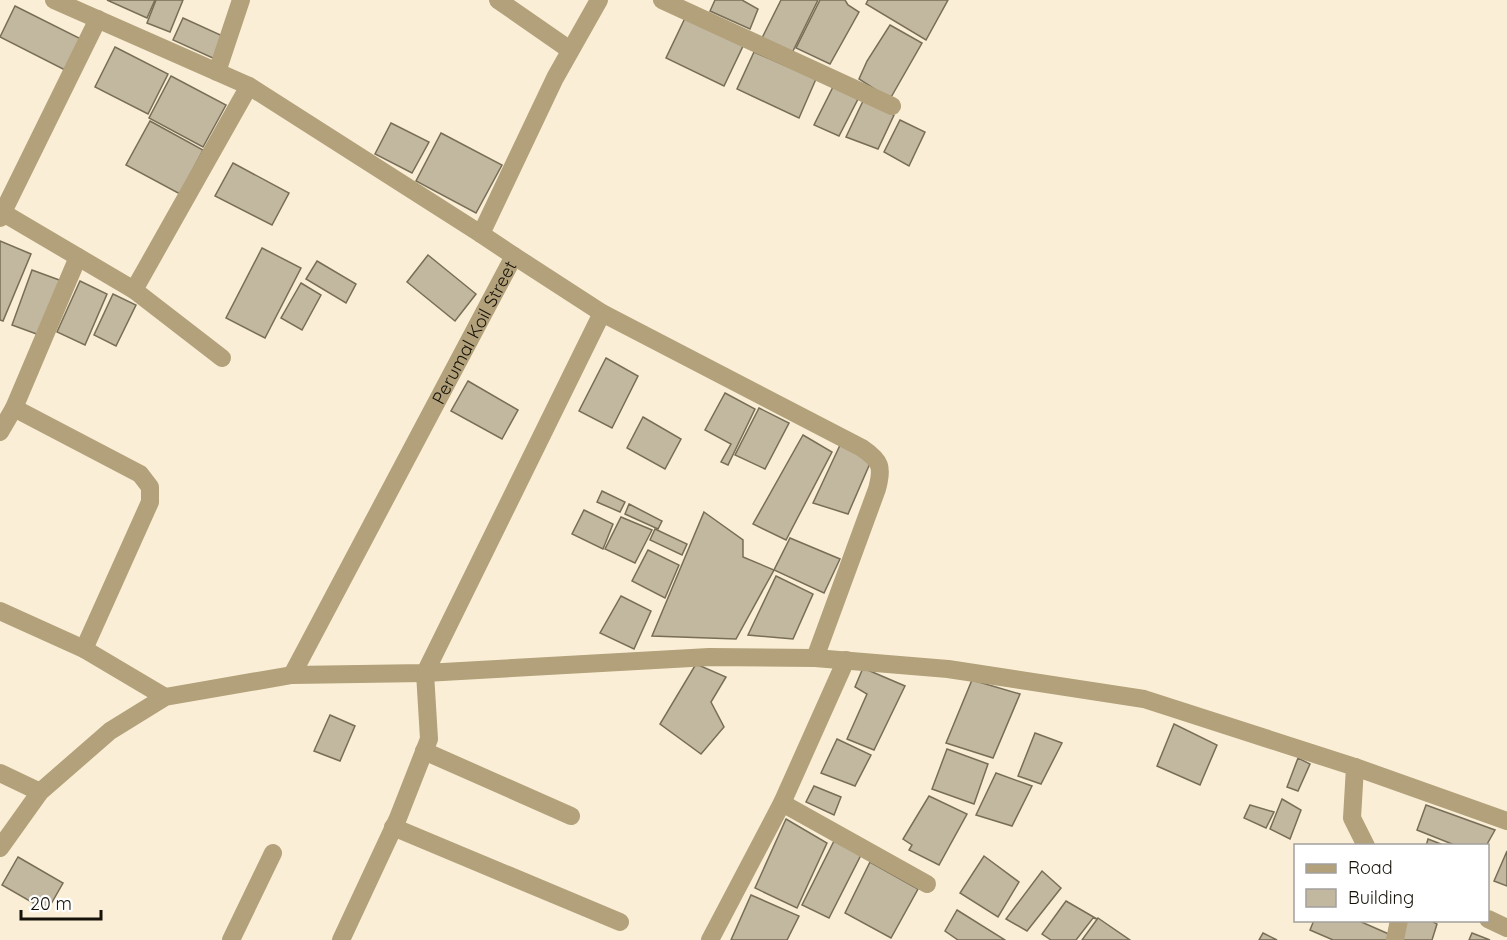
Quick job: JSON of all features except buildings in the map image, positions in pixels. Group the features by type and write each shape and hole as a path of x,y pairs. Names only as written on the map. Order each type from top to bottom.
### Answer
{"street":[{"name":"Perumal Koil Street","path":"54,0 249,86 514,256 292,675"},
{"path":"217,72 241,0"},
{"path":"498,0 570,50"},
{"path":"481,234 570,50 599,0"},
{"path":"662,0 892,106"},
{"path":"98,19 1,213 134,290 222,358"},
{"path":"134,290 249,86"},
{"path":"514,256 602,313 875,457 881,474 877,489 815,658"},
{"path":"0,432 14,408 78,257"},
{"path":"341,940 393,827 429,739 425,673 602,313"},
{"path":"14,408 140,474 150,487 150,502 84,650"},
{"path":"0,611 84,650 165,697"},
{"path":"0,848 40,792 110,731 165,697 292,675 425,673 710,657 815,658 948,669 1144,699 1355,767 1507,821"},
{"path":"710,940 782,803 846,660"},
{"path":"424,751 571,816"},
{"path":"1355,767 1352,818 1365,844"},
{"path":"0,772 40,792"},
{"path":"782,803 927,884"},
{"path":"393,827 620,922"},
{"path":"231,940 273,853"},
{"path":"1489,919 1507,928"},
{"path":"1395,940 1399,922"}]}
